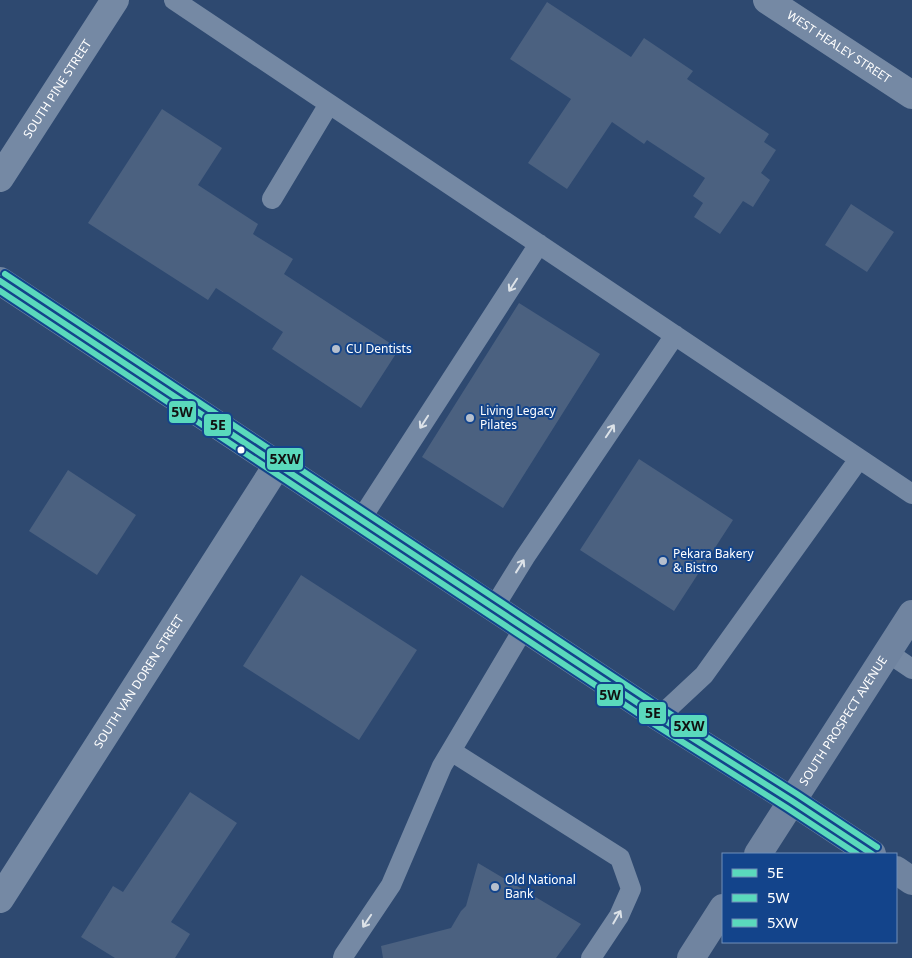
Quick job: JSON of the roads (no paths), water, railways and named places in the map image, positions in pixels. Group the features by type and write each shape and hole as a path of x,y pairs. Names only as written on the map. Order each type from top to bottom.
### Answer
{"main road":[{"path":"0,281 659,717 870,853"},
{"name":"SOUTH PROSPECT AVENUE","path":"759,853 912,614"},
{"path":"897,871 912,881"},
{"path":"691,958 722,910"}],"street":[{"name":"SOUTH PINE STREET","path":"0,178 115,0"},
{"name":"WEST HEALEY STREET","path":"767,0 912,95"},
{"name":"SOUTH VAN DOREN STREET","path":"0,899 278,464"}],"lane":[{"path":"174,0 912,494"},
{"path":"272,199 329,104"},
{"path":"361,519 540,244"},
{"path":"494,607 675,335"},
{"path":"659,717 704,675 859,458"},
{"path":"343,958 391,885 442,766 524,628"},
{"path":"887,652 912,668"},
{"path":"451,751 620,858 631,889 619,916 591,958"}],"place":[{"name":"CU Dentists","path":"336,349"},
{"name":"Living Legacy Pilates","path":"470,418"},
{"name":"Pekara Bakery & Bistro","path":"663,561"},
{"name":"Old National Bank","path":"495,887"}]}
